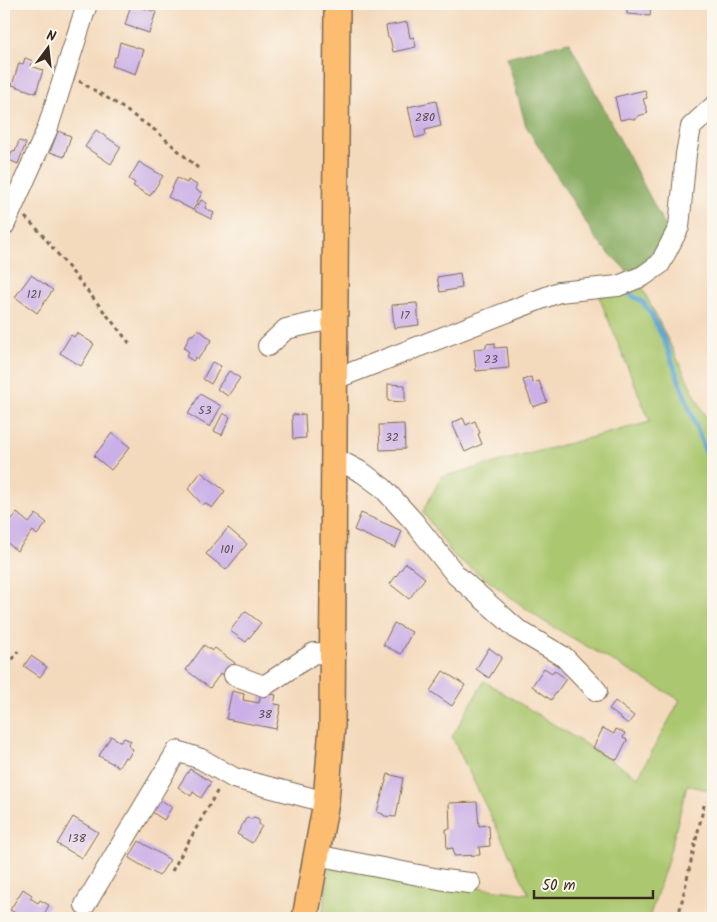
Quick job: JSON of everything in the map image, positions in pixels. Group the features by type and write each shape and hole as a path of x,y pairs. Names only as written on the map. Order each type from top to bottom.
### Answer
{"main road":[{"path":"305,918 326,802 332,726 337,4"}],"street":[{"path":"4,226 47,130 87,4"},
{"path":"335,379 559,292 618,286 643,276 660,264 679,227 686,154 691,127 713,107"},
{"path":"268,346 286,330 336,318"},
{"path":"333,457 363,473 383,488 414,522 456,575 518,630 564,657 597,691"},
{"path":"234,675 264,686 314,652 333,654"},
{"path":"85,905 177,751 201,759 234,778 326,802"},
{"path":"316,857 326,857 444,880 470,883"}],"path":[{"path":"65,73 114,102 156,131 198,168"},
{"path":"14,207 40,232 131,345"},
{"path":"4,673 18,651"},
{"path":"172,871 226,774"},
{"path":"678,918 705,800"}],"green space":[{"path":"569,42 677,249 641,285 598,242 526,126 507,57"},
{"path":"641,285 713,432 713,791 687,785 667,863 649,918 322,918 329,868 529,894 452,737 484,681 638,777 680,700 543,621 453,555 423,512 441,477 650,422 598,294"}],"building":[{"path":"4,4 10,4 6,17 4,17"},
{"path":"131,4 156,12 149,33 125,25"},
{"path":"627,4 651,4 650,16 627,14"},
{"path":"407,22 410,38 414,37 416,47 393,52 386,26"},
{"path":"120,42 144,50 136,74 112,66 115,57 117,57"},
{"path":"25,58 33,61 31,66 43,70 36,93 12,85 19,63 23,64"},
{"path":"645,90 647,98 643,99 648,113 638,116 636,119 620,120 615,97"},
{"path":"436,101 441,126 425,130 426,135 415,138 408,107"},
{"path":"96,130 121,147 111,164 85,147"},
{"path":"58,131 71,136 64,157 50,152"},
{"path":"19,141 26,143 18,164 9,160 12,151 15,152"},
{"path":"139,162 163,176 150,196 133,186 135,183 129,179"},
{"path":"177,178 187,183 188,180 197,185 195,189 202,193 193,210 168,197"},
{"path":"201,200 207,203 205,208 214,213 211,219 195,211"},
{"path":"460,273 462,288 440,292 437,277"},
{"path":"31,275 53,290 37,313 15,297"},
{"path":"417,303 419,325 394,328 392,305"},
{"path":"198,329 212,340 198,359 196,357 193,361 186,356 189,352 184,348 190,335 193,335"},
{"path":"77,333 94,344 81,366 60,353 71,335 74,337"},
{"path":"495,343 495,348 507,347 509,368 476,371 474,349 486,348 486,344"},
{"path":"212,362 221,366 211,384 203,379"},
{"path":"229,371 240,378 228,396 217,389"},
{"path":"531,377 533,383 539,381 547,402 533,407 523,380"},
{"path":"388,384 405,385 405,402 388,401"},
{"path":"200,394 221,406 210,427 188,414"},
{"path":"223,413 230,417 222,435 214,431"},
{"path":"305,414 306,438 293,439 292,415"},
{"path":"463,418 466,425 475,421 482,444 465,452 452,423"},
{"path":"404,424 405,449 380,450 379,425"},
{"path":"112,433 130,447 111,470 94,456"},
{"path":"201,472 225,491 212,508 205,503 203,505 188,489"},
{"path":"17,513 29,523 36,514 47,523 37,535 33,531 17,551 4,540 4,529"},
{"path":"361,513 402,531 395,548 354,530"},
{"path":"228,528 247,544 226,570 206,554"},
{"path":"406,563 425,578 409,599 390,584"},
{"path":"245,611 261,623 246,642 230,631"},
{"path":"394,623 412,632 401,654 383,645"},
{"path":"204,645 212,651 215,648 235,663 225,676 221,673 210,688 186,670"},
{"path":"489,648 502,657 489,678 476,669"},
{"path":"31,656 47,667 40,677 24,666"},
{"path":"544,668 552,673 554,670 566,679 551,700 532,686"},
{"path":"443,671 465,685 452,706 430,691"},
{"path":"232,691 244,694 243,700 259,703 261,692 276,695 274,704 281,705 276,729 226,719"},
{"path":"615,701 634,716 628,724 609,709"},
{"path":"603,728 614,734 616,729 625,733 623,738 627,740 617,760 593,748"},
{"path":"111,736 121,742 124,738 131,741 128,746 133,749 128,758 125,757 119,767 99,756"},
{"path":"190,769 211,782 201,798 193,792 191,796 178,787"},
{"path":"388,774 403,778 396,817 384,816 377,812"},
{"path":"156,797 172,807 164,820 149,810"},
{"path":"477,802 479,826 489,825 490,846 479,847 480,855 454,856 453,848 447,849 446,829 450,829 449,803"},
{"path":"73,817 98,832 82,858 57,844"},
{"path":"247,817 259,819 259,824 262,826 252,843 237,834"},
{"path":"139,841 170,860 159,876 129,858"},
{"path":"23,889 32,895 30,898 38,903 40,900 49,905 42,918 24,918 10,910"}],"waterway":[{"path":"631,295 643,302 665,342 713,472"}]}
